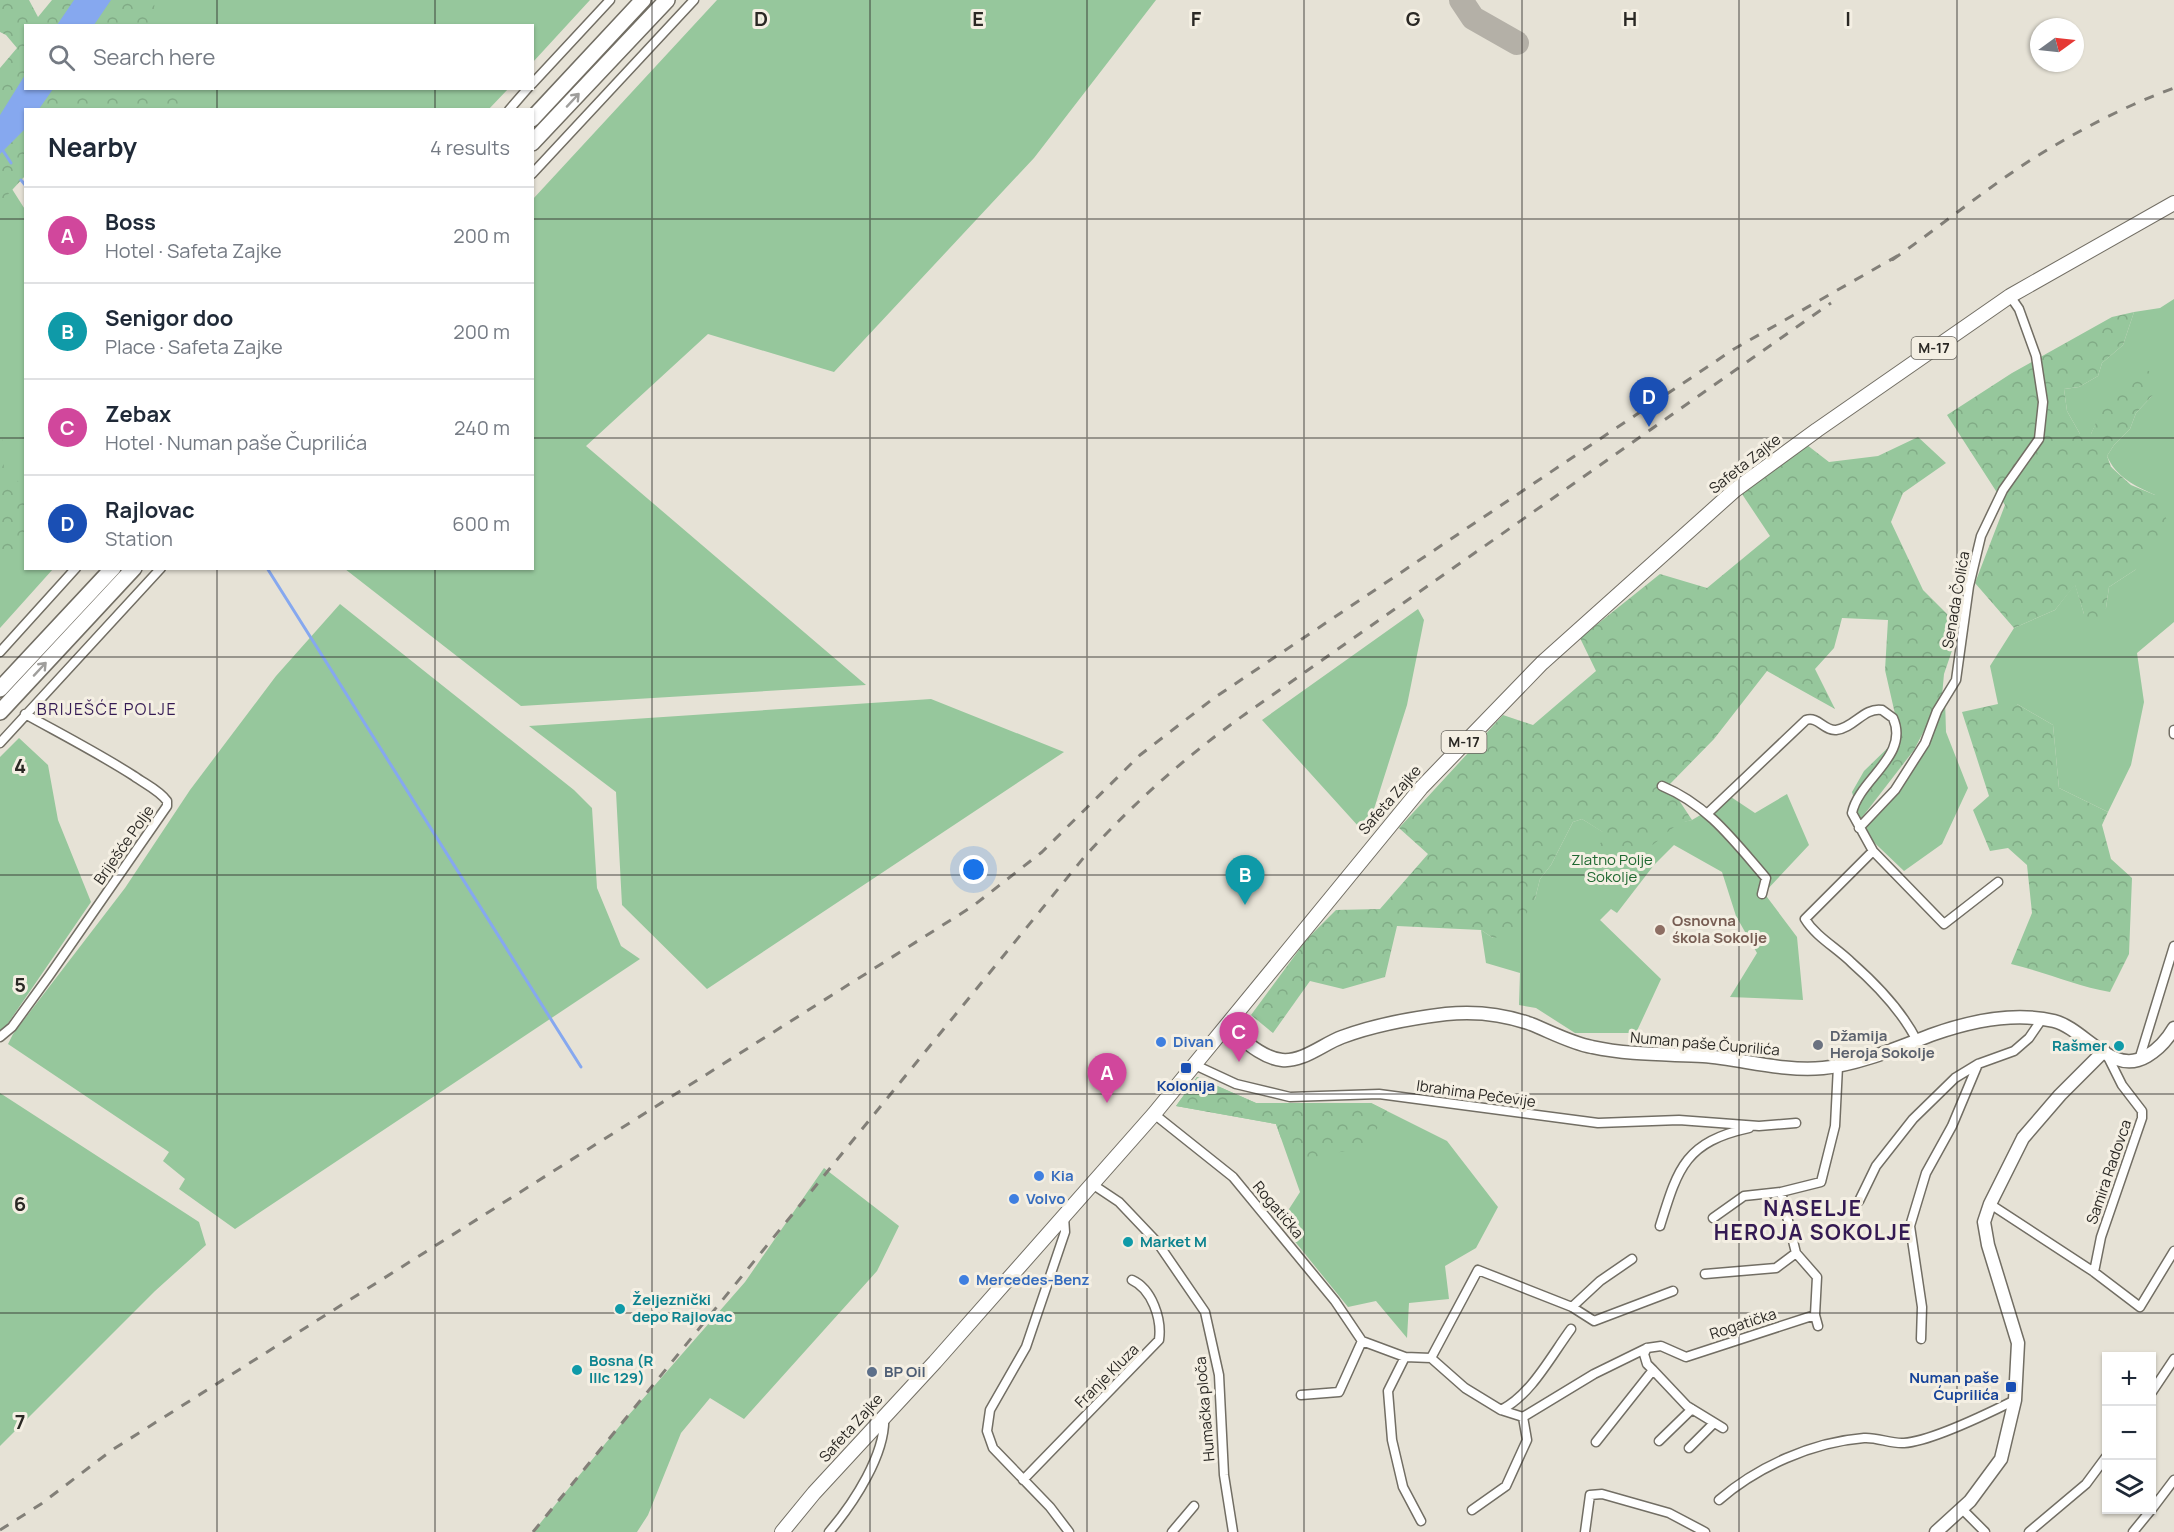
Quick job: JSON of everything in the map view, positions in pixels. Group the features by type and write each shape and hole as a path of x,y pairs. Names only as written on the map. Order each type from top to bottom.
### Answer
{"highway":[{"path":"534,117 643,0"},
{"path":"534,141 667,0"},
{"path":"0,689 111,570"},
{"path":"0,712 132,570"}],"main road":[{"name":"Safeta Zajke","path":"782,1532 1154,1114 1421,788 1542,663 1735,490 1871,391 2010,296 2174,203"}],"street":[{"path":"534,82 610,0"},
{"path":"534,172 694,0"},
{"path":"511,108 526,90"},
{"name":"Senada Čolića","path":"1859,828 1895,790 1925,743 1937,711 1956,680 1969,586 1981,536 2003,490 2038,439 2043,402 2036,356 2019,309 2010,296"},
{"path":"0,652 74,570"},
{"path":"0,742 159,570"},
{"path":"1708,813 1806,720 1815,720 1831,730 1838,729 1869,711 1882,710 1893,718 1897,738 1884,765 1871,779 1852,813 1873,851 1944,924 1998,882"},
{"name":"Briješće Polje","path":"0,1037 12,1027 50,976 167,806 163,795 85,746 25,714"},
{"path":"1662,786 1687,796 1708,813 1766,878 1762,894"},
{"path":"1873,851 1806,919 1811,928 1853,963 1904,1017 1917,1041"},
{"path":"2139,1061 2174,946"},
{"name":"Numan paše Čuprilića","path":"1226,1026 1260,1052 1283,1061 1293,1060 1357,1032 1443,1014 1473,1012 1517,1020 1582,1044 1624,1053 1702,1056 1810,1069 1838,1066 1989,1020 2042,1019 2070,1028 2105,1053"},
{"path":"1859,1201 1876,1166 1913,1119 1955,1078 1978,1064 2020,1046 2042,1019"},
{"path":"1936,1532 1962,1509 1985,1483 2001,1459 2015,1400 2018,1343 1988,1245 1984,1222 1990,1204 2023,1138 2060,1095 2105,1053 2115,1060 2139,1061 2162,1046 2174,1028"},
{"name":"Samira Radovca","path":"2094,1272 2101,1237 2142,1118 2142,1111 2122,1085 2105,1053"},
{"path":"1921,1339 1922,1308 1910,1226 1926,1173 1952,1126 1978,1064"},
{"name":"Ibrahima Pečevije","path":"1195,1065 1236,1084 1290,1097 1379,1094 1598,1123 1679,1120 1759,1126"},
{"path":"1713,1218 1744,1196 1781,1192 1821,1182 1835,1126 1838,1066"},
{"name":"Rogatička","path":"1154,1114 1233,1177 1335,1301 1362,1341"},
{"name":"Ibrahima Pečevije","path":"1660,1226 1673,1184 1689,1155 1720,1134 1759,1126 1796,1123"},
{"name":"Humačka ploča","path":"1092,1184 1119,1202 1157,1242 1205,1312 1219,1375 1224,1475 1233,1532"},
{"path":"1781,1192 1796,1253 1817,1277 1815,1315 1818,1326"},
{"path":"1990,1204 2094,1272 2140,1307 2174,1251"},
{"path":"1064,1217 1065,1232 1026,1347 987,1420 988,1440 993,1448 1069,1532"},
{"path":"1705,1274 1776,1268 1796,1253"},
{"path":"1572,1307 1600,1281 1632,1259"},
{"path":"1431,1358 1478,1270 1572,1307 1594,1322 1673,1291"},
{"name":"Franje Kluza","path":"1023,1480 1159,1340 1156,1313 1148,1290 1132,1280"},
{"name":"Rogatička","path":"1647,1348 1661,1346 1686,1357 1815,1315"},
{"path":"1501,1410 1513,1404 1571,1329"},
{"path":"1301,1395 1339,1392 1362,1341 1405,1357 1431,1358 1465,1388 1501,1410 1523,1418"},
{"path":"1647,1348 1644,1354 1647,1364 1692,1409 1713,1424 1723,1428"},
{"path":"1523,1418 1594,1374 1647,1348"},
{"path":"1405,1357 1388,1391 1392,1440 1404,1487 1422,1521"},
{"path":"2156,1385 2174,1359"},
{"path":"1596,1442 1653,1370"},
{"path":"1719,1500 1739,1482 1794,1455 1834,1443 1865,1438 1904,1443 1983,1415 2015,1400"},
{"path":"1659,1441 1692,1409"},
{"path":"829,1532 854,1500 875,1458 883,1440 884,1415"},
{"path":"1472,1510 1506,1486 1527,1440 1523,1418"},
{"path":"1689,1448 1713,1424"},
{"path":"2029,1532 2086,1484 2103,1460"},
{"path":"2156,1503 2174,1480"},
{"path":"1585,1532 1590,1495 1602,1494 1669,1513 1705,1532"},
{"path":"1172,1532 1194,1506"},
{"path":"1962,1509 1985,1532"},
{"path":"2133,1532 2147,1514"}],"green space":[{"path":"0,0 29,0 38,17 52,0 154,0 155,16 159,24 24,24 24,90 189,90 196,108 24,108 24,177 0,203 0,68 17,48 6,35 0,32"},
{"path":"150,0 590,0 534,61 534,24 133,24"},
{"path":"717,0 1156,0 1034,158 834,372 708,334 586,446 866,685 521,706 346,570 534,570 534,198"},
{"path":"88,90 507,90 490,108 75,108"},
{"path":"12,189 24,208 24,570 52,570 0,628 0,200"},
{"path":"2174,299 2174,622 2137,653 2144,702 2131,765 2108,812 2059,788 2053,725 2017,704 1998,704 1990,666 2014,628 2055,610 2075,584 2084,614 2106,608 2109,587 2135,570 2155,536 2155,495 2121,475 2115,470 2107,456 2114,445 2130,429 2136,413 2152,396 2101,413 2091,434 2080,434 2067,411 2064,389 2079,387 2098,376 2102,363 2123,345 2134,312 2160,308"},
{"path":"2134,312 2123,345 2102,363 2098,376 2079,387 2064,389 2067,411 2080,434 2091,434 2104,403 2115,385 2123,378 2143,368 2160,377 2152,396 2136,413 2130,429 2114,445 2107,456 2111,467 2131,485 2155,495 2167,520 2169,534 2156,536 2158,548 2135,570 2109,587 2106,608 2094,623 2084,614 2075,585 2055,610 2014,628 1975,583 2005,505 1947,415 2012,373 2112,317"},
{"path":"0,403 4,470 20,483 24,492 24,551 0,563"},
{"path":"1918,437 1946,463 1903,493 1891,522 1923,590 1960,627 1944,674 1942,696 1914,750 1860,820 1852,792 1864,771 1900,736 1885,670 1888,620 1842,618 1834,648 1815,669 1835,709 1767,671 1714,739 1669,785 1692,820 1672,828 1652,846 1639,853 1594,868 1589,859 1595,846 1602,842 1604,833 1582,819 1573,822 1551,865 1540,879 1535,899 1517,930 1506,936 1493,938 1481,930 1397,926 1385,977 1343,989 1310,981 1273,1033 1251,1015 1307,939 1336,910 1380,909 1428,854 1399,828 1503,715 1533,725 1596,671 1580,638 1660,574 1707,588 1770,536 1742,494 1807,445 1829,462 1878,456"},
{"path":"340,604 574,790 592,808 597,888 621,946 640,959 235,1229 179,1189 185,1179 163,1161 169,1152 8,1044 13,1034 125,888 190,790 276,676"},
{"path":"1418,609 1424,620 1407,705 1374,809 1359,827 1262,720"},
{"path":"931,699 1064,752 707,989 622,905 616,792 529,726"},
{"path":"1945,699 1946,732 1968,788 1942,844 1904,871 1859,828 1895,790"},
{"path":"1998,704 2017,704 2053,725 2059,788 2108,812 2102,825 2111,859 2132,878 2129,954 2110,992 2011,964 2032,913 2027,865 2008,848 1990,851 1973,810 1989,796 1962,712"},
{"path":"19,738 48,765 58,820 91,902 0,1035 0,757"},
{"name":"Zlatno Polje Sokolje","path":"1787,794 1809,845 1764,893 1797,937 1803,1000 1730,997 1757,953 1736,916 1722,872 1674,845 1654,865 1617,913 1611,909 1600,920 1661,979 1636,1033 1575,1033 1536,1008 1519,1005 1520,973 1486,963 1481,930 1493,938 1535,899 1540,879 1551,865 1573,822 1582,819 1603,832 1678,823 1692,820 1731,797 1755,813"},
{"path":"1197,1077 1256,1103 1371,1103 1447,1141 1498,1207 1476,1248 1445,1266 1449,1299 1409,1303 1407,1338 1376,1301 1348,1307 1280,1223 1300,1192 1276,1124 1176,1106"},
{"path":"1197,1077 1256,1103 1371,1103 1387,1111 1368,1145 1359,1152 1304,1158 1297,1147 1281,1138 1276,1124 1176,1106"},
{"path":"0,1093 199,1222 206,1245 155,1291 0,1446"},
{"path":"824,1168 899,1226 877,1271 744,1419 710,1398 681,1433 648,1515 637,1532 533,1532 627,1417 745,1282"}],"water":[{"path":"74,0 111,0 95,24 58,24"},
{"path":"24,77 24,90 52,90 40,108 24,108 24,130 0,154 0,115"}],"waterway":[{"path":"0,146 11,163"},
{"path":"21,180 24,184"},
{"path":"268,570 581,1067"}],"taxiway":[{"path":"1461,0 1473,18 1517,43"}],"railway":[{"path":"1892,260 2034,158 2102,119 2174,88"},
{"path":"0,1530 41,1504 112,1450 973,906 1042,852 1140,755 1214,698 1734,349 1899,255"},
{"path":"533,1532 1085,856 1144,796 1205,744 1251,710 1831,303"}],"place":[{"name":"Rajlovac","path":"1649,427"},
{"name":"Senigor doo","path":"1245,905"},
{"name":"Osnovna śkola Sokolje","path":"1660,930"},
{"name":"Divan","path":"1161,1042"},
{"name":"Džamija Heroja Sokolje","path":"1818,1045"},
{"name":"Rašmer","path":"2119,1046"},
{"name":"Zebax","path":"1239,1062"},
{"name":"Kolonija","path":"1186,1068"},
{"name":"Boss","path":"1107,1103"},
{"name":"Kia","path":"1039,1176"},
{"name":"Volvo","path":"1014,1199"},
{"name":"Market M","path":"1128,1242"},
{"name":"Mercedes-Benz","path":"964,1280"},
{"name":"Željeznički depo Rajlovac","path":"620,1309"},
{"name":"Bosna (R IIIc 129)","path":"577,1370"},
{"name":"BP Oil","path":"872,1372"},
{"name":"Numan paše Ćuprilića","path":"2011,1387"}],"district":[{"name":"BRIJEŠĆE POLJE","path":"107,709"},
{"name":"NASELJE HEROJA SOKOLJE","path":"1813,1221"}]}
